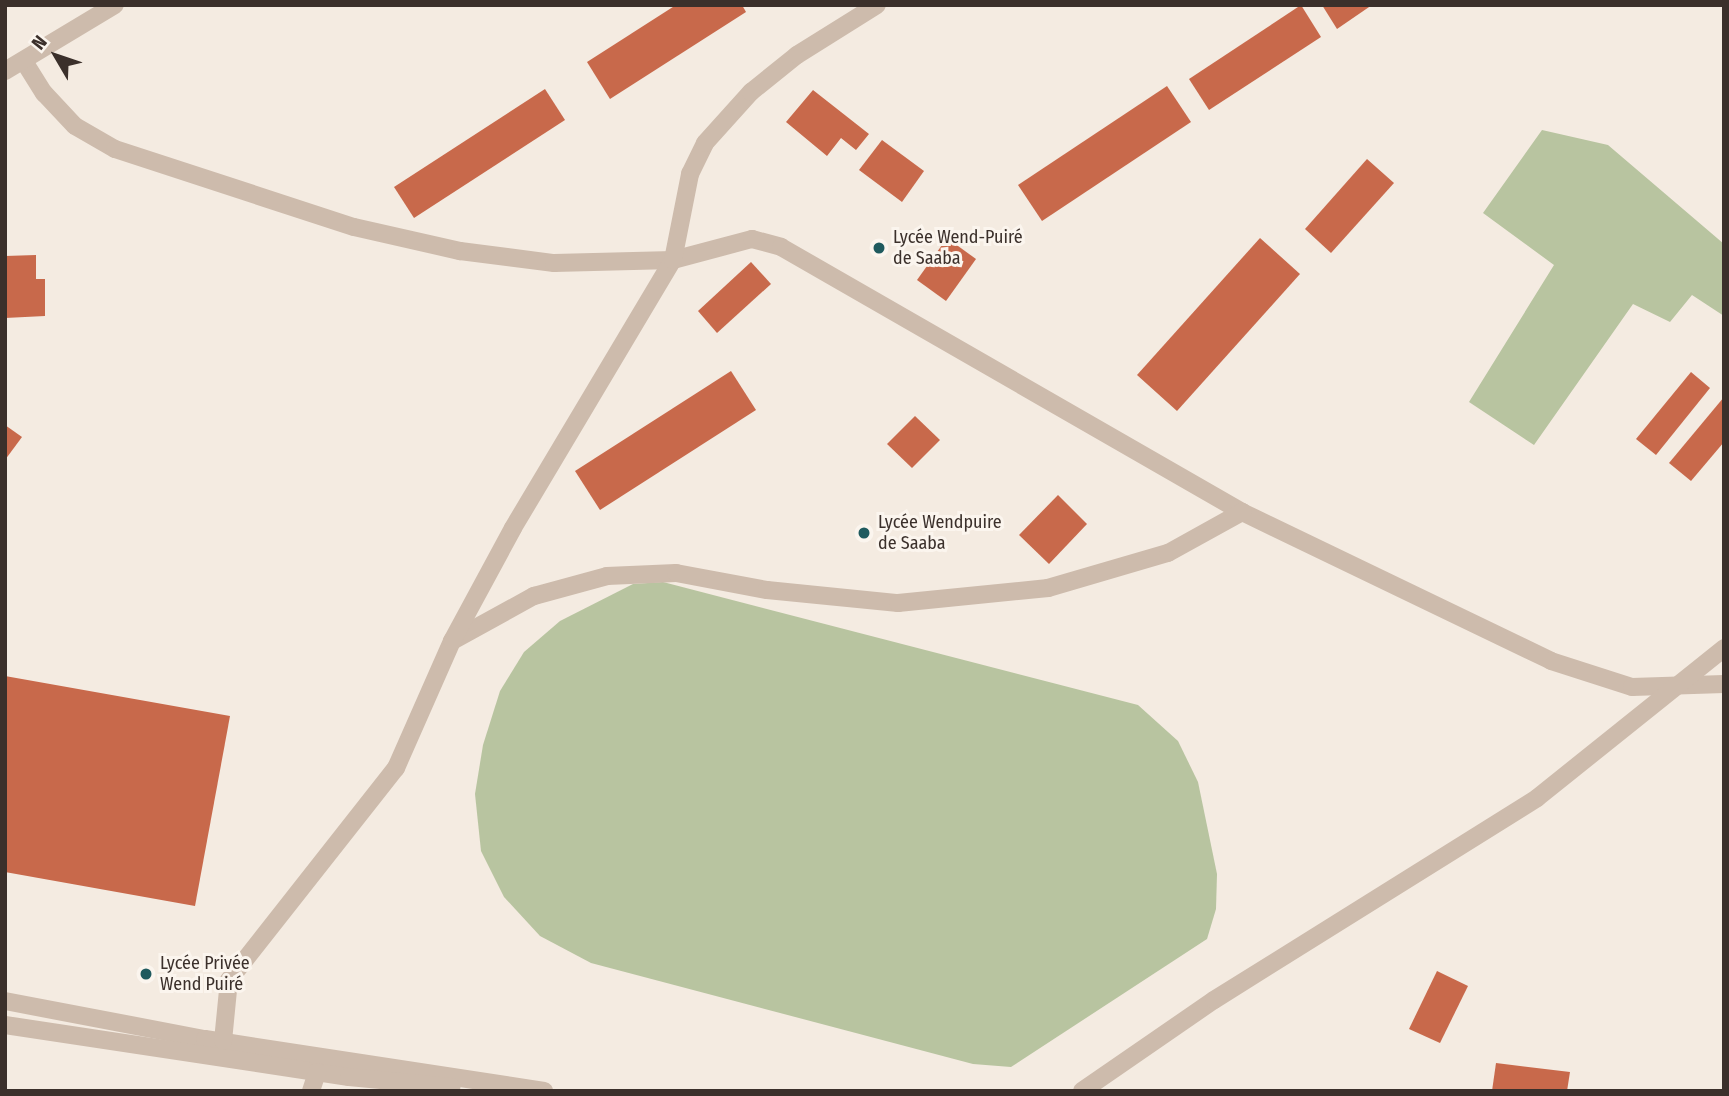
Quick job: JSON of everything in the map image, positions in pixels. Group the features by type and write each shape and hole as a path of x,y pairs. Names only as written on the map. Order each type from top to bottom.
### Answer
{"street":[{"path":"5,71 25,63 116,5"},
{"path":"223,1041 229,980 396,768 452,641 513,528 673,260 690,174 705,143 751,92 797,55 877,5"},
{"path":"25,63 44,93 75,126 115,149 354,227 460,251 554,263 673,260 752,239 780,247 1242,512 1551,661 1632,687 1724,684"},
{"path":"452,641 534,596 607,576 676,573 767,590 898,603 1048,588 1168,553 1242,512"},
{"path":"1082,1091 1214,1000 1537,798 1724,649"},
{"path":"5,1001 223,1041 544,1091"},
{"path":"5,1025 317,1072 491,1091"},
{"path":"311,1091 317,1072"}],"green space":[{"path":"1542,130 1608,145 1724,244 1724,316 1692,295 1670,322 1633,304 1534,445 1469,402 1554,265 1483,213"},
{"path":"663,582 1138,705 1178,741 1198,782 1217,874 1216,909 1207,939 1011,1067 973,1064 591,963 540,936 504,897 481,851 475,794 483,745 500,691 524,652 560,621 633,584"}],"building":[{"path":"676,5 742,5 746,12 610,99 587,62"},
{"path":"1301,5 1321,37 1209,110 1189,79"},
{"path":"1322,5 1372,5 1337,29"},
{"path":"1167,86 1191,122 1042,221 1018,185"},
{"path":"545,89 565,120 414,218 394,187"},
{"path":"813,90 869,134 856,150 841,138 827,156 786,122"},
{"path":"882,140 924,171 902,202 859,170"},
{"path":"1367,159 1394,183 1331,253 1305,229"},
{"path":"947,238 976,259 946,301 917,280"},
{"path":"1260,238 1300,274 1177,411 1137,375"},
{"path":"36,255 36,279 45,279 45,316 5,318 5,256"},
{"path":"751,262 771,284 717,333 698,311"},
{"path":"731,371 756,410 600,510 575,471"},
{"path":"1691,372 1710,388 1656,455 1636,439"},
{"path":"1724,397 1724,442 1691,481 1669,463"},
{"path":"915,416 940,440 912,468 887,444"},
{"path":"5,425 22,437 5,460"},
{"path":"1058,495 1087,524 1049,564 1019,535"},
{"path":"5,676 230,716 195,906 5,872"},
{"path":"1437,971 1468,986 1440,1043 1409,1029"},
{"path":"1496,1063 1570,1072 1567,1091 1492,1091"}],"place":[{"name":"Lycée Wend-Puiré de Saaba","path":"879,248"},
{"name":"Lycée Wendpuire de Saaba","path":"864,533"},
{"name":"Lycée Privée Wend Puiré","path":"146,974"}]}
